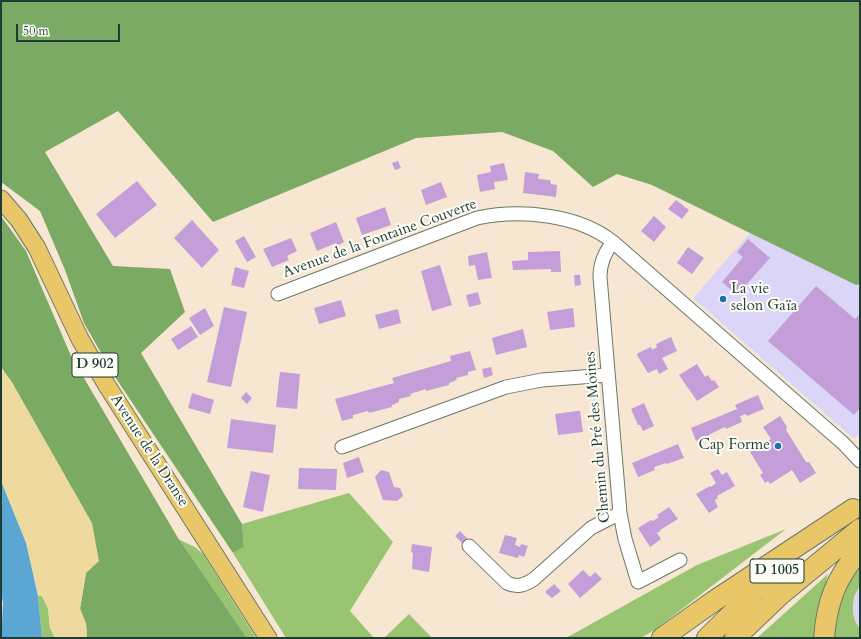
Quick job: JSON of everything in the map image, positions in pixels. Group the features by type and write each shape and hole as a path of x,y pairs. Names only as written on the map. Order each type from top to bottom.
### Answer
{"highway":[{"path":"662,638 714,600 856,507"},
{"name":"D 1005","path":"707,638 785,564 856,507"},
{"name":"D 1005","path":"734,638 786,590 860,529"},
{"path":"824,638 828,610 835,587 840,576 860,550"}],"main road":[{"name":"Avenue de la Dranse","path":"1,199 19,220 37,248 77,333 106,384 268,638"}],"street":[{"name":"Avenue de la Fontaine Couverte","path":"278,294 463,222 492,215 522,214 558,218 580,224 594,230 613,242 856,456"},
{"name":"Chemin du Pré des Moines","path":"613,242 605,254 600,273 620,513 625,539 638,582 680,560"},
{"path":"342,447 506,387 542,380 608,376"},
{"path":"469,546 507,583 512,586 519,586 534,579 591,528 620,513"}],"shaded area":[{"path":"750,233 856,285 860,284 860,434 854,439 693,298"},
{"path":"860,585 860,629 855,621 853,605 854,597"}],"green space":[{"path":"1,1 860,1 860,284 856,285 652,185 617,174 593,187 553,151 502,132 416,138 213,222 118,111 45,152 113,266 170,269 185,312 141,353 242,524 244,547 233,553 113,374 84,323 65,270 40,211 1,182"},
{"path":"1,216 26,251 71,356 178,538 247,638 87,638 86,624 80,609 86,573 13,384 1,367"},
{"path":"349,493 393,542 350,611 374,638 286,638 233,553 244,547 242,524"},
{"path":"786,529 656,629 641,638 566,638 697,565"},
{"path":"178,539 195,547 203,554 256,638 247,638"},
{"path":"860,564 860,585 854,597 853,613 855,621 860,629 860,638 833,638 840,595"},
{"path":"828,574 820,608 817,638 757,638"},
{"path":"38,596 42,596 48,608 50,628 55,638 42,638"},
{"path":"409,614 432,638 384,638"}],"sand":[{"path":"1,367 13,384 92,523 99,561 86,573 80,608 86,624 87,638 55,638 50,628 48,608 42,596 38,596 26,543 1,481"}],"water":[{"path":"1,481 26,543 38,596 42,638 1,638 3,603 1,592"}],"building":[{"path":"398,161 401,168 395,170 392,163"},
{"path":"504,163 508,180 494,182 495,189 480,192 477,175 491,172 490,166"},
{"path":"525,172 539,174 538,179 550,180 551,184 557,185 556,197 523,193"},
{"path":"137,181 157,205 115,238 96,214"},
{"path":"441,182 447,197 426,205 421,190"},
{"path":"676,200 689,210 682,219 668,209"},
{"path":"385,207 391,225 362,235 356,218"},
{"path":"654,216 666,227 654,242 641,231"},
{"path":"192,220 219,250 202,268 174,238"},
{"path":"336,222 344,242 337,246 336,243 317,251 310,233"},
{"path":"244,236 256,257 247,262 235,241"},
{"path":"291,238 297,251 287,256 289,260 272,267 263,249"},
{"path":"748,239 770,258 737,295 722,282 743,257 737,252"},
{"path":"688,247 704,258 692,274 677,263"},
{"path":"560,251 561,272 551,272 551,269 513,270 512,261 528,260 528,252"},
{"path":"487,252 492,278 478,280 475,265 469,266 468,256"},
{"path":"440,265 452,305 432,311 421,271"},
{"path":"235,267 249,271 244,288 231,285"},
{"path":"574,275 580,275 581,285 575,286"},
{"path":"816,286 855,319 860,314 860,408 854,415 768,341"},
{"path":"478,292 481,304 469,307 466,295"},
{"path":"341,300 346,316 319,324 314,308"},
{"path":"224,307 247,312 231,387 207,382"},
{"path":"205,308 214,326 200,335 189,318"},
{"path":"573,308 575,327 550,330 547,312"},
{"path":"398,309 401,323 379,329 375,315"},
{"path":"191,326 198,337 178,350 171,339"},
{"path":"523,329 527,347 496,355 492,338"},
{"path":"671,337 677,351 662,358 668,369 659,374 657,369 648,373 637,355 638,353 651,347 652,350 657,347 656,344"},
{"path":"470,351 476,370 468,372 468,375 456,378 457,380 449,383 449,385 426,391 426,389 410,394 411,396 399,399 399,402 392,405 392,407 369,413 368,411 353,415 353,418 342,421 335,399 394,383 392,378 451,361 450,356"},
{"path":"697,364 705,377 708,375 719,387 697,401 679,375"},
{"path":"491,367 493,375 484,378 482,369"},
{"path":"280,372 300,374 297,409 276,407"},
{"path":"246,392 252,398 247,404 241,398"},
{"path":"192,393 214,400 210,414 188,408"},
{"path":"758,395 764,409 747,416 746,414 740,416 742,422 726,429 725,427 696,441 691,428 737,409 735,405"},
{"path":"644,403 654,426 643,431 640,425 638,425 631,409"},
{"path":"580,411 583,432 558,435 555,414"},
{"name":"Cap Forme","path":"780,416 787,427 786,430 806,462 809,462 816,473 800,483 792,470 770,484 768,481 765,483 760,475 763,473 750,452 771,439 763,427"},
{"path":"231,419 276,425 273,453 227,448"},
{"path":"678,444 684,458 654,467 655,470 638,477 632,463"},
{"path":"359,457 364,472 347,478 343,463"},
{"path":"299,468 337,469 336,490 298,489"},
{"path":"718,469 722,475 727,472 735,486 717,496 718,498 715,500 718,507 709,513 696,494 716,483 710,473"},
{"path":"381,470 389,472 394,487 400,488 403,496 397,501 383,500 375,477"},
{"path":"251,471 270,475 263,512 243,507"},
{"path":"669,507 678,519 657,533 661,539 650,547 638,528 659,517 657,515"},
{"path":"460,531 467,538 462,543 455,536"},
{"path":"505,535 517,538 515,545 520,547 521,544 528,546 524,557 519,555 518,558 499,553"},
{"path":"412,544 432,547 429,572 412,569"},
{"path":"583,570 590,577 595,572 602,579 580,598 568,584"},
{"path":"554,584 561,591 552,598 545,592"}],"place":[{"name":"La vie selon Gaïa","path":"723,299"},
{"name":"Cap Forme","path":"778,446"}]}
